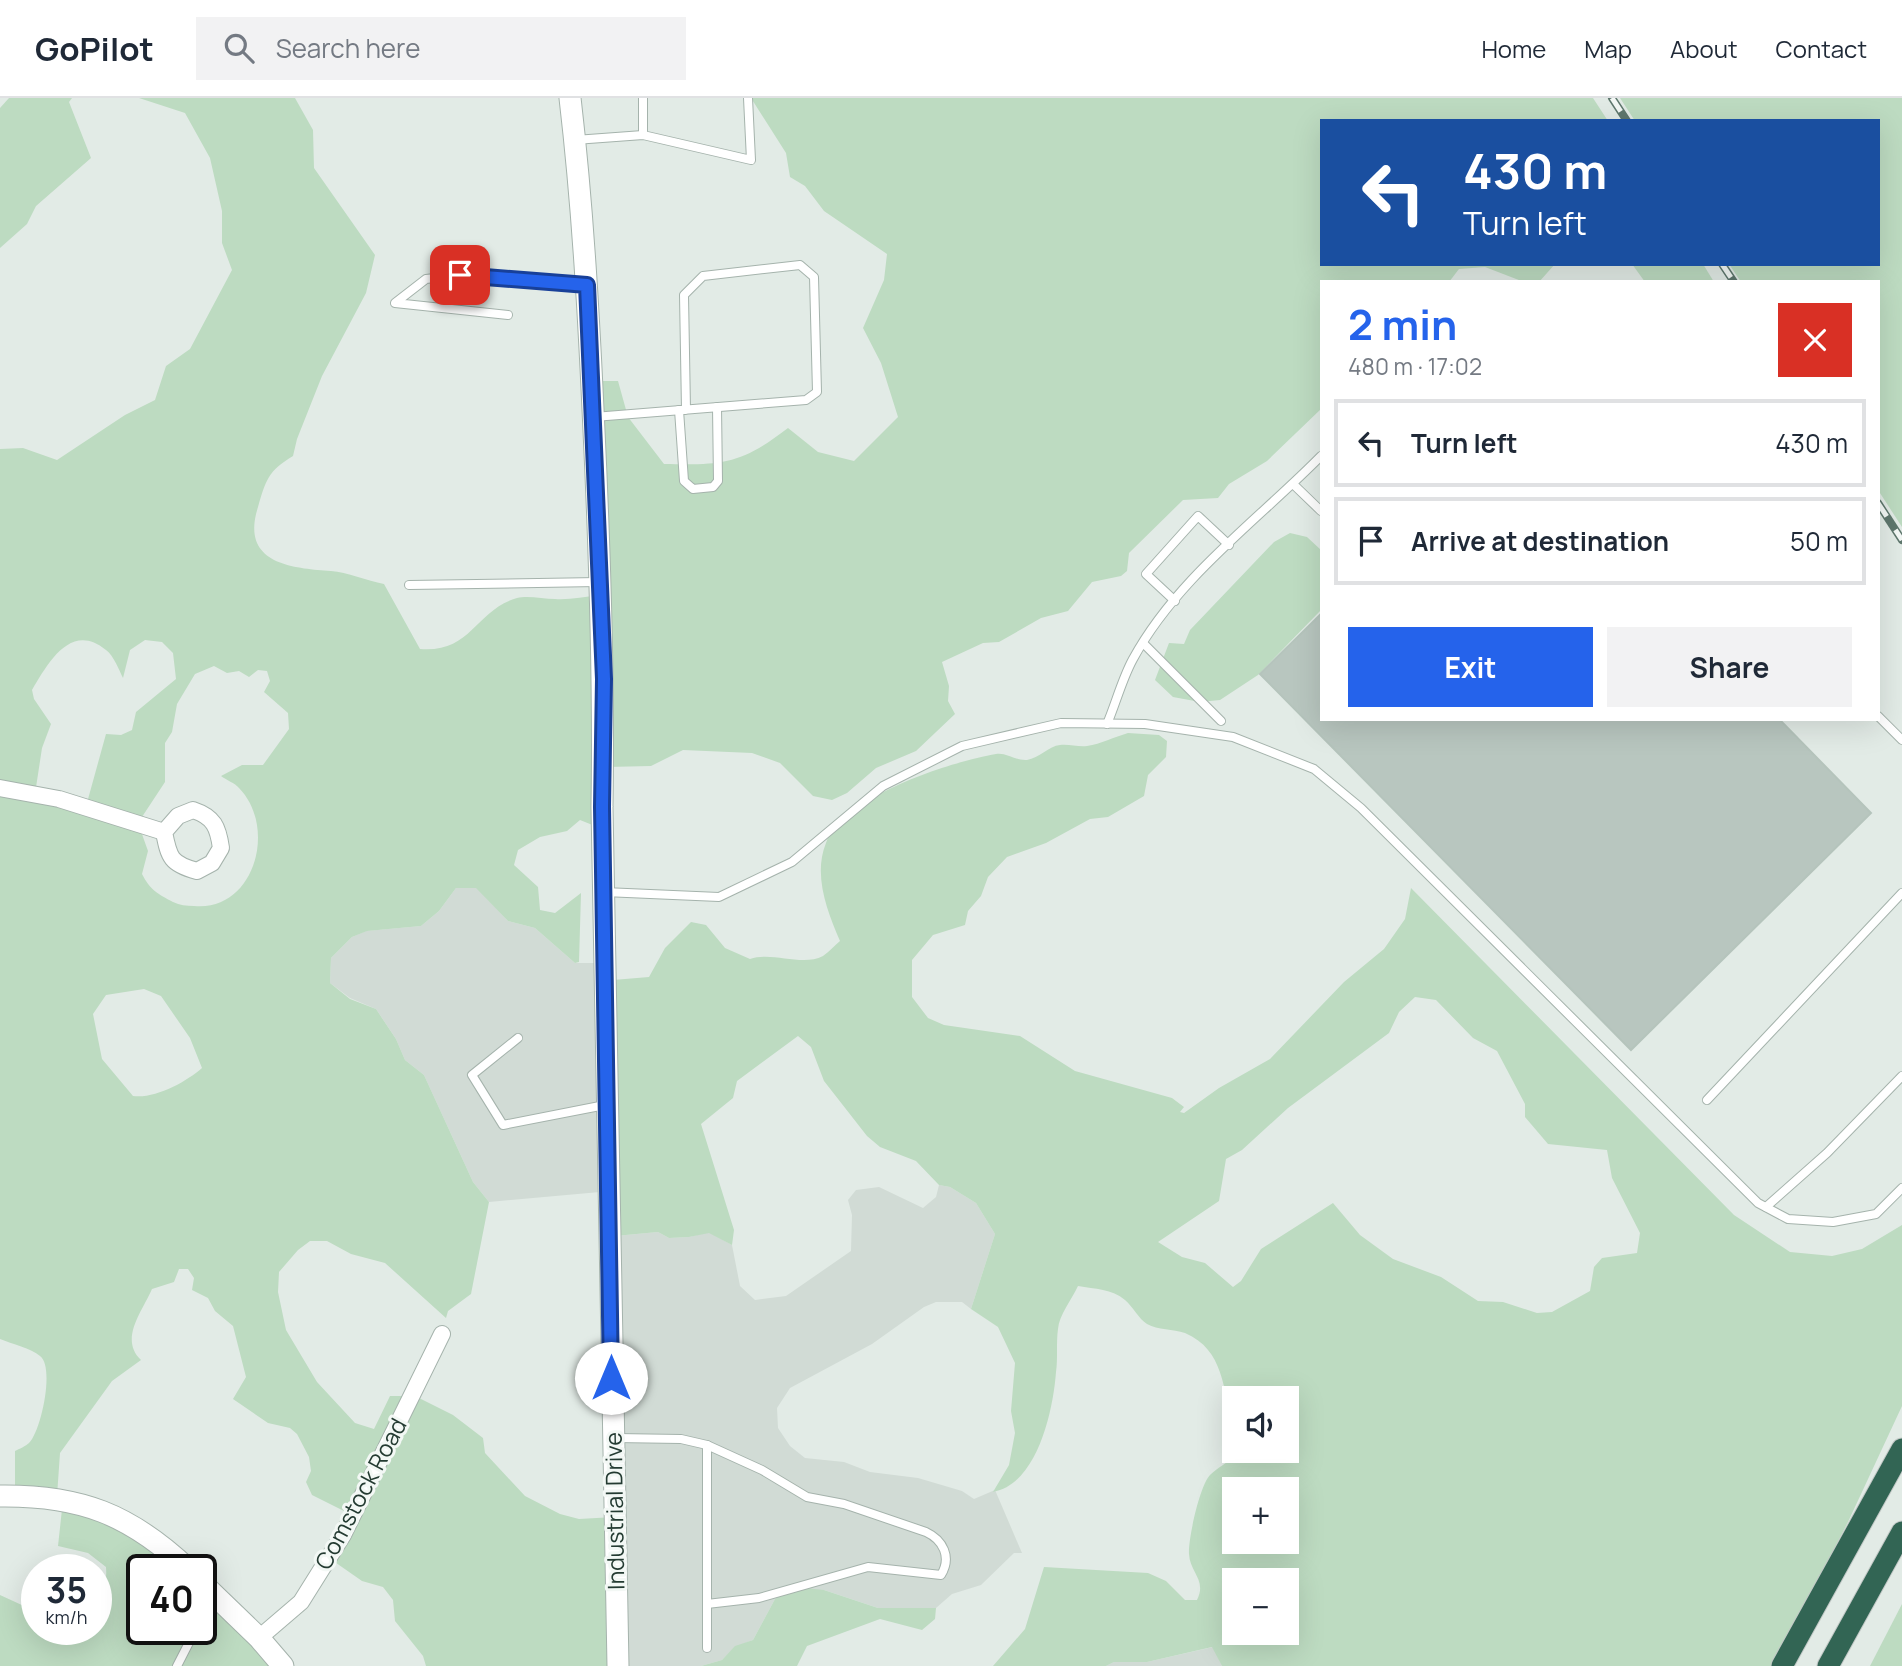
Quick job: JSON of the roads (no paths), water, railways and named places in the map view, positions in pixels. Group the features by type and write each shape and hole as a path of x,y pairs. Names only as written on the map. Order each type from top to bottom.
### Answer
{"highway":[{"path":"1782,1666 1902,1449"},
{"path":"1828,1666 1902,1532"}],"street":[{"name":"Industrial Drive","path":"570,98 587,285 601,582 618,1666"},
{"path":"0,788 59,799 164,832"},
{"name":"Comstock Road","path":"259,1638 301,1602 343,1535 442,1334"},
{"path":"0,1496 65,1499 125,1520 168,1554"},
{"path":"217,1597 283,1666"}],"lane":[{"path":"643,98 643,135"},
{"path":"575,140 643,135 751,160 748,98"},
{"path":"594,417 682,410 717,407 806,400 817,392 814,277 800,265 704,276 684,295 682,410 684,481 693,489 713,486 718,481 717,407"},
{"path":"508,315 395,303 426,279 460,275 587,285"},
{"path":"1107,724 1132,660 1175,601 1197,575 1320,457"},
{"path":"1293,484 1320,510"},
{"path":"1175,601 1146,575 1198,516 1229,545"},
{"path":"409,585 601,582"},
{"path":"1143,643 1221,721"},
{"path":"1880,718 1902,740"},
{"path":"604,892 719,897 792,862 883,786 962,746 1061,723 1145,724 1233,737 1314,769 1362,808 1758,1203 1788,1219 1833,1222 1876,1214 1902,1188"},
{"path":"1707,1100 1902,893"},
{"path":"518,1038 472,1075 503,1125 608,1104"},
{"path":"1766,1207 1827,1153 1902,1076"},
{"path":"613,1438 681,1439 707,1445 762,1470 807,1497 844,1504 939,1538 944,1545 945,1569 941,1575 868,1567 759,1598 707,1604"},
{"path":"707,1445 707,1648"},
{"path":"177,1666 188,1645"}],"railway":[{"path":"1612,98 1626,119"},
{"path":"1723,266 1733,280"},
{"path":"1880,506 1902,540"}]}
